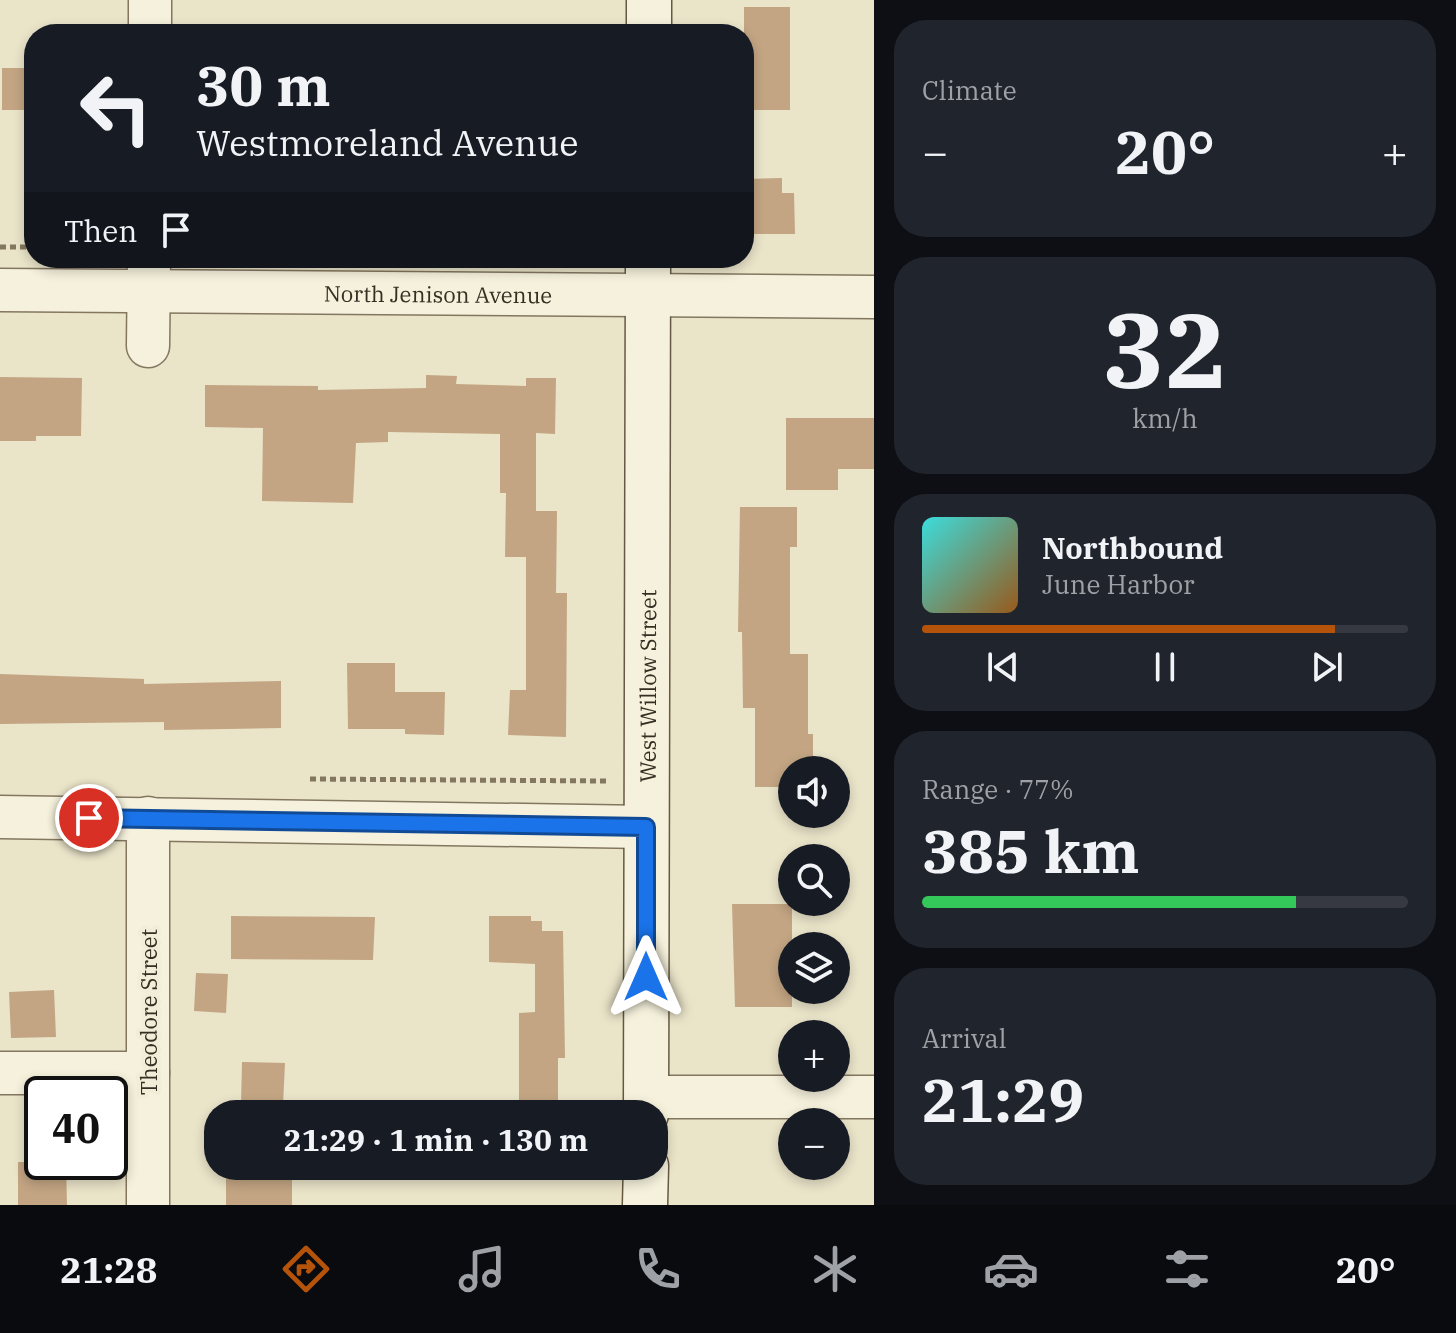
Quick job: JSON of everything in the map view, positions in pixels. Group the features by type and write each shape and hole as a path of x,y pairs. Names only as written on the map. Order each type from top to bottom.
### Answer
{"street":[{"path":"150,0 150,24"},
{"path":"649,0 649,24"},
{"path":"148,346 149,275"},
{"name":"North Jenison Avenue","path":"0,290 149,275 648,277 874,297"},
{"name":"West Willow Street","path":"646,1100 648,277"},
{"path":"0,817 646,827"},
{"name":"Theodore Street","path":"148,818 148,1205"},
{"path":"0,1073 148,1073"},
{"path":"668,1105 874,1097"},
{"path":"645,1205 646,1180"}],"path":[{"path":"0,247 24,247"}],"building":[{"path":"744,7 790,7 790,110 754,110 754,24 744,24"},
{"path":"2,68 24,68 24,110 2,110"},
{"path":"782,178 782,193 794,193 795,234 754,234 754,179"},
{"path":"426,375 457,376 456,384 526,386 526,378 556,378 555,434 536,433 536,511 557,511 556,593 567,593 566,737 508,735 510,690 526,690 526,557 505,557 506,493 500,493 500,434 388,432 388,442 356,443 353,503 262,501 263,428 205,427 205,385 318,386 318,390 426,388"},
{"path":"0,377 82,378 81,436 36,436 36,441 0,441"},
{"path":"786,418 874,418 874,469 838,469 838,490 786,490"},
{"path":"740,507 797,507 797,547 790,547 790,654 808,654 808,734 813,734 813,756 778,756 778,787 755,787 755,708 743,708 742,632 738,632"},
{"path":"347,663 395,663 395,692 445,692 444,735 405,734 405,729 348,729"},
{"path":"0,674 144,679 144,684 281,681 281,728 164,730 164,722 0,724"},
{"path":"732,904 778,904 778,916 792,916 792,932 778,932 778,1004 792,1004 792,1007 735,1007"},
{"path":"231,916 375,917 373,960 231,959"},
{"path":"489,916 531,916 531,921 542,921 542,931 563,931 565,1058 558,1058 558,1100 519,1100 519,1013 535,1012 535,964 489,962"},
{"path":"196,973 228,974 226,1013 194,1011"},
{"path":"54,990 56,1037 11,1038 9,992"},
{"path":"242,1062 285,1063 283,1100 241,1100"},
{"path":"18,1162 24,1162 24,1180 66,1180 67,1205 18,1205"},
{"path":"226,1180 292,1180 292,1205 226,1205"}],"route":[{"path":"89,818 646,827 646,977"}]}
